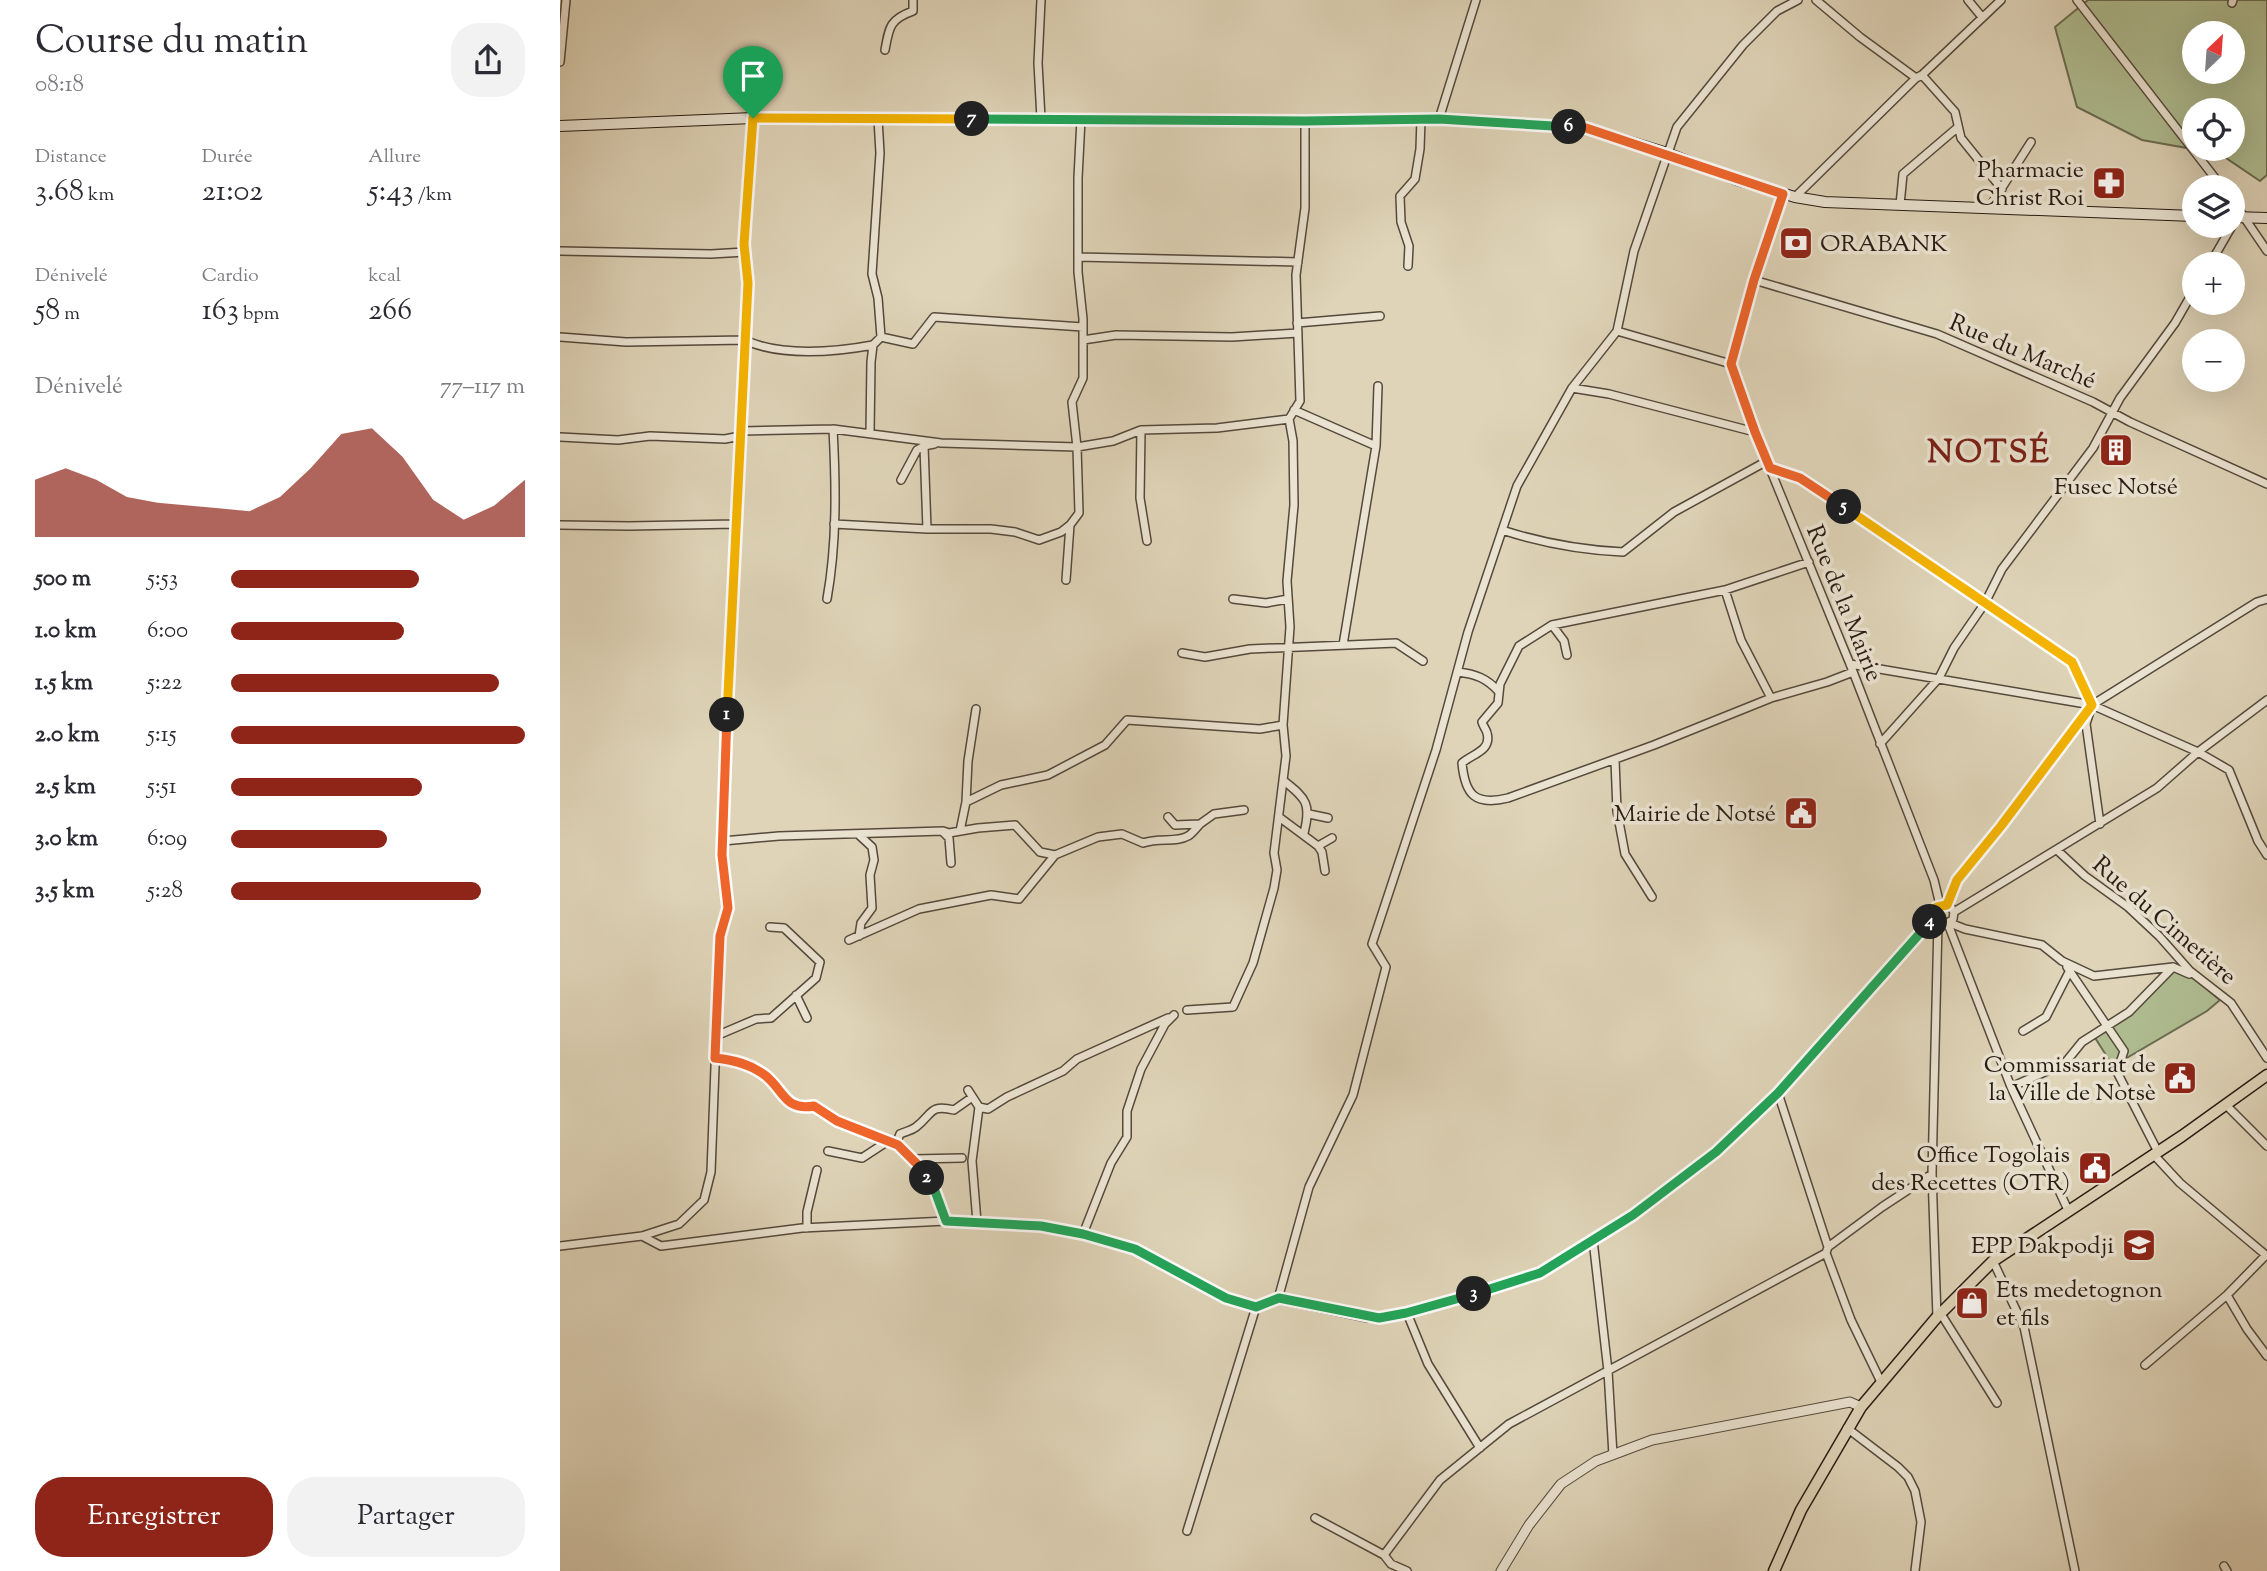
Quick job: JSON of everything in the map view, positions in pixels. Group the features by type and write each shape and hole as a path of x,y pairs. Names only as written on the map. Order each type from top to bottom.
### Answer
{"highway":[{"path":"1774,1571 1801,1510 1861,1407 1939,1316 1993,1261 2156,1153 2267,1075"}],"main road":[{"path":"560,126 753,118 1305,121 1439,119 1586,128 1783,194 1843,204 2182,216"},
{"path":"2245,219 2267,218"}],"street":[{"path":"560,62 566,0"},
{"path":"886,50 889,28 899,16 913,11 913,0"},
{"path":"1041,0 1038,63 1041,119"},
{"path":"1439,119 1476,0"},
{"path":"1279,1298 1309,1187 1353,1095 1386,967 1372,944 1436,750 1517,486 1572,388 1617,331 1634,251 1677,127 1743,45 1777,11 1798,0"},
{"path":"1816,0 1860,37 1919,77 1955,112 1961,138 2002,189"},
{"path":"1968,0 1982,18"},
{"path":"1795,197 2001,0"},
{"path":"2077,0 2213,175"},
{"path":"560,1246 642,1236 679,1224 704,1200 710,1172 720,936 728,908 723,841 748,283 745,252 753,118"},
{"path":"560,337 626,342 745,340 762,348 793,351 873,345 881,337 878,298 872,274 880,153 878,119"},
{"path":"834,524 991,529 1015,531 1039,540 1061,532 1079,513 1077,447 1072,402 1083,378 1083,327 1078,257 1081,119"},
{"path":"1408,266 1409,246 1401,222 1400,196 1415,179 1421,119"},
{"path":"1187,1010 1233,1007 1253,963 1274,888 1274,853 1286,756 1283,725 1288,647 1287,581 1294,505 1293,441 1289,419 1300,401 1298,262 1305,208 1305,121"},
{"path":"1900,205 1903,174 1958,128"},
{"path":"1989,208 2031,142"},
{"path":"1617,331 1731,364 1754,280 1783,194"},
{"path":"2245,229 2267,251"},
{"path":"560,251 711,254 745,252"},
{"path":"1078,257 1298,262"},
{"name":"Rue du Marché","path":"1754,280 1937,334 2267,484"},
{"path":"1880,744 1939,678 1954,649 1985,603 2002,569 2093,448 2120,398 2182,311"},
{"path":"1297,323 1380,316"},
{"path":"881,337 914,344 934,317 1083,327"},
{"path":"1083,340 1116,335 1231,337 1298,333"},
{"path":"870,433 869,395 873,345"},
{"name":"Rue de la Mairie","path":"1731,364 1755,432 1852,668 1944,905"},
{"path":"1343,645 1376,446 1378,386"},
{"path":"1572,388 1609,394 1755,432"},
{"path":"1294,410 1376,446"},
{"path":"560,437 618,440 650,436 724,439 740,434 833,429 941,443 1077,447 1113,441 1141,430 1217,428 1289,419"},
{"path":"827,599 833,566 833,429"},
{"path":"1141,430 1139,498 1147,541"},
{"path":"901,480 917,450 941,443"},
{"path":"924,446 927,529"},
{"path":"1502,530 1536,541 1587,551 1623,552 1674,512 1769,465 1800,478 2072,662 2092,705 2086,724 2100,824"},
{"path":"560,525 736,524"},
{"path":"1066,580 1070,525"},
{"path":"1809,562 1726,590 1552,625 1519,646 1500,684 1498,703 1482,722 1487,732 1484,748 1481,753 1462,762 1470,793 1487,802 1508,797 1615,760 1771,698 1828,682 1852,668 1939,678 2092,705 2198,752 2229,770 2258,841 2267,855"},
{"path":"1726,590 1741,640 1771,698"},
{"path":"1233,599 1266,603 1288,599"},
{"path":"1997,1403 1939,1316 1932,1174 1935,910 1944,905 1957,880 2092,705 2267,599"},
{"path":"1552,625 1564,641 1567,655"},
{"path":"1182,653 1205,657 1250,649 1396,643 1423,661"},
{"path":"1458,672 1481,677 1499,692"},
{"path":"1954,912 2157,788 2198,752 2267,700"},
{"path":"960,831 966,802 968,761 976,709"},
{"path":"966,802 1001,785 1048,775 1105,744 1127,720 1260,729 1283,725"},
{"path":"1615,760 1617,811 1625,854 1652,897"},
{"path":"1284,781 1304,797 1309,814 1304,833"},
{"path":"849,940 919,909 991,895 1019,899 1055,855 1098,837 1122,834 1143,842 1157,838 1172,841 1189,836 1214,814 1244,810"},
{"path":"1309,814 1328,818"},
{"path":"1168,817 1175,825 1200,824"},
{"path":"1279,817 1318,846 1322,852 1325,871"},
{"path":"723,841 943,831 950,833 1015,825 1040,852 1055,855"},
{"path":"943,831 949,838 951,863"},
{"path":"858,834 872,847 873,860 870,875 872,908 862,923 859,936"},
{"path":"1318,846 1332,838"},
{"name":"Rue du Cimetière","path":"2057,850 2085,876 2128,907 2160,936 2196,976 2231,1003 2267,1058"},
{"path":"1944,905 1954,912"},
{"path":"1949,923 1954,919 1954,912"},
{"path":"1936,919 1965,929 2042,945 2062,961 2124,1051 2117,1072 2156,1153 2180,1183 2266,1256 2227,1294 2145,1365"},
{"path":"642,1236 661,1246 807,1228 946,1221 1041,1226 1083,1234 1135,1249 1226,1298 1256,1307 1279,1298 1368,1318 1406,1313 1540,1273 1633,1215 1716,1152 1778,1093 1936,919"},
{"path":"1949,923 2011,1087 2068,1210"},
{"path":"716,1037 756,1019 771,1018 816,978 820,962 784,928 770,927"},
{"path":"2062,961 2094,976 2173,967 2196,976"},
{"path":"2011,1087 2065,1063 2082,1042 2129,1012 2173,967"},
{"path":"2023,1031 2046,1017 2070,970"},
{"path":"796,995 807,1018"},
{"path":"828,1150 862,1158 892,1143 900,1134 913,1130 933,1109 940,1107 954,1110 969,1094 979,1107 988,1109 1007,1097 1063,1071 1077,1059 1174,1015 1165,1024 1141,1069 1128,1111 1127,1137 1111,1163 1083,1234"},
{"path":"715,1058 739,1061 766,1076 791,1103 801,1108 814,1106 837,1121 892,1143 926,1173 946,1221"},
{"path":"1778,1093 1851,1320 1881,1382"},
{"path":"2227,1104 2267,1146"},
{"path":"977,1222 972,1161 979,1107"},
{"path":"870,1135 874,1153"},
{"path":"913,1159 962,1158"},
{"path":"807,1228 807,1212 817,1170"},
{"path":"1384,1555 1440,1480 1509,1424 1827,1250 1882,1207 1932,1174"},
{"path":"1592,1240 1608,1371 1613,1455"},
{"path":"1993,1261 2024,1327 2075,1571"},
{"path":"2227,1294 2247,1329 2267,1356"},
{"path":"1186,1531 1256,1307"},
{"path":"1406,1313 1428,1364 1480,1448"},
{"path":"1501,1571 1529,1525 1562,1484 1596,1461 1651,1440 1850,1402 1861,1407"},
{"path":"1847,1428 1898,1466 1915,1491 1921,1522 1915,1571"},
{"path":"1315,1518 1384,1555 1391,1564 1407,1571"},
{"path":"1385,1571 1391,1564"}],"green space":[{"path":"2088,0 2267,0 2267,175 2260,181 2230,161 2245,161 2245,98 2182,98 2182,147 2142,140 2077,107 2055,27"},
{"path":"2173,969 2195,979 2220,1000 2207,1011 2113,1066 2092,1033 2129,1012"}],"place":[{"name":"Pharmacie Christ Roi","path":"2109,183"},
{"name":"ORABANK","path":"1796,243"},
{"name":"Fusec Notsé","path":"2116,450"},
{"name":"Mairie de Notsé","path":"1801,813"},
{"name":"Commissariat de la Ville de Notsè","path":"2180,1078"},
{"name":"Office Togolais des Recettes (OTR)","path":"2095,1168"},
{"name":"EPP Dakpodji","path":"2139,1245"},
{"name":"Ets medetognon et fils","path":"1972,1303"}],"district":[{"name":"NOTSÉ","path":"1989,451"}],"route":[{"path":"753,118 1305,121 1439,119 1586,128 1783,194 1754,280 1731,364 1770,468 1800,478 2072,662 2092,705 1957,880 1947,905 1937,907 1934,917 1921,933 1778,1093 1716,1152 1633,1215 1540,1273 1446,1303 1406,1313 1368,1318 1279,1298 1256,1307 1248,1305 1226,1298 1135,1249 1083,1234 1041,1226 946,1221 926,1173 898,1145 837,1121 814,1106 801,1108 791,1103 766,1076 753,1068 739,1061 715,1058 720,936 728,908 722,855 748,283 744,244 753,118"}]}
